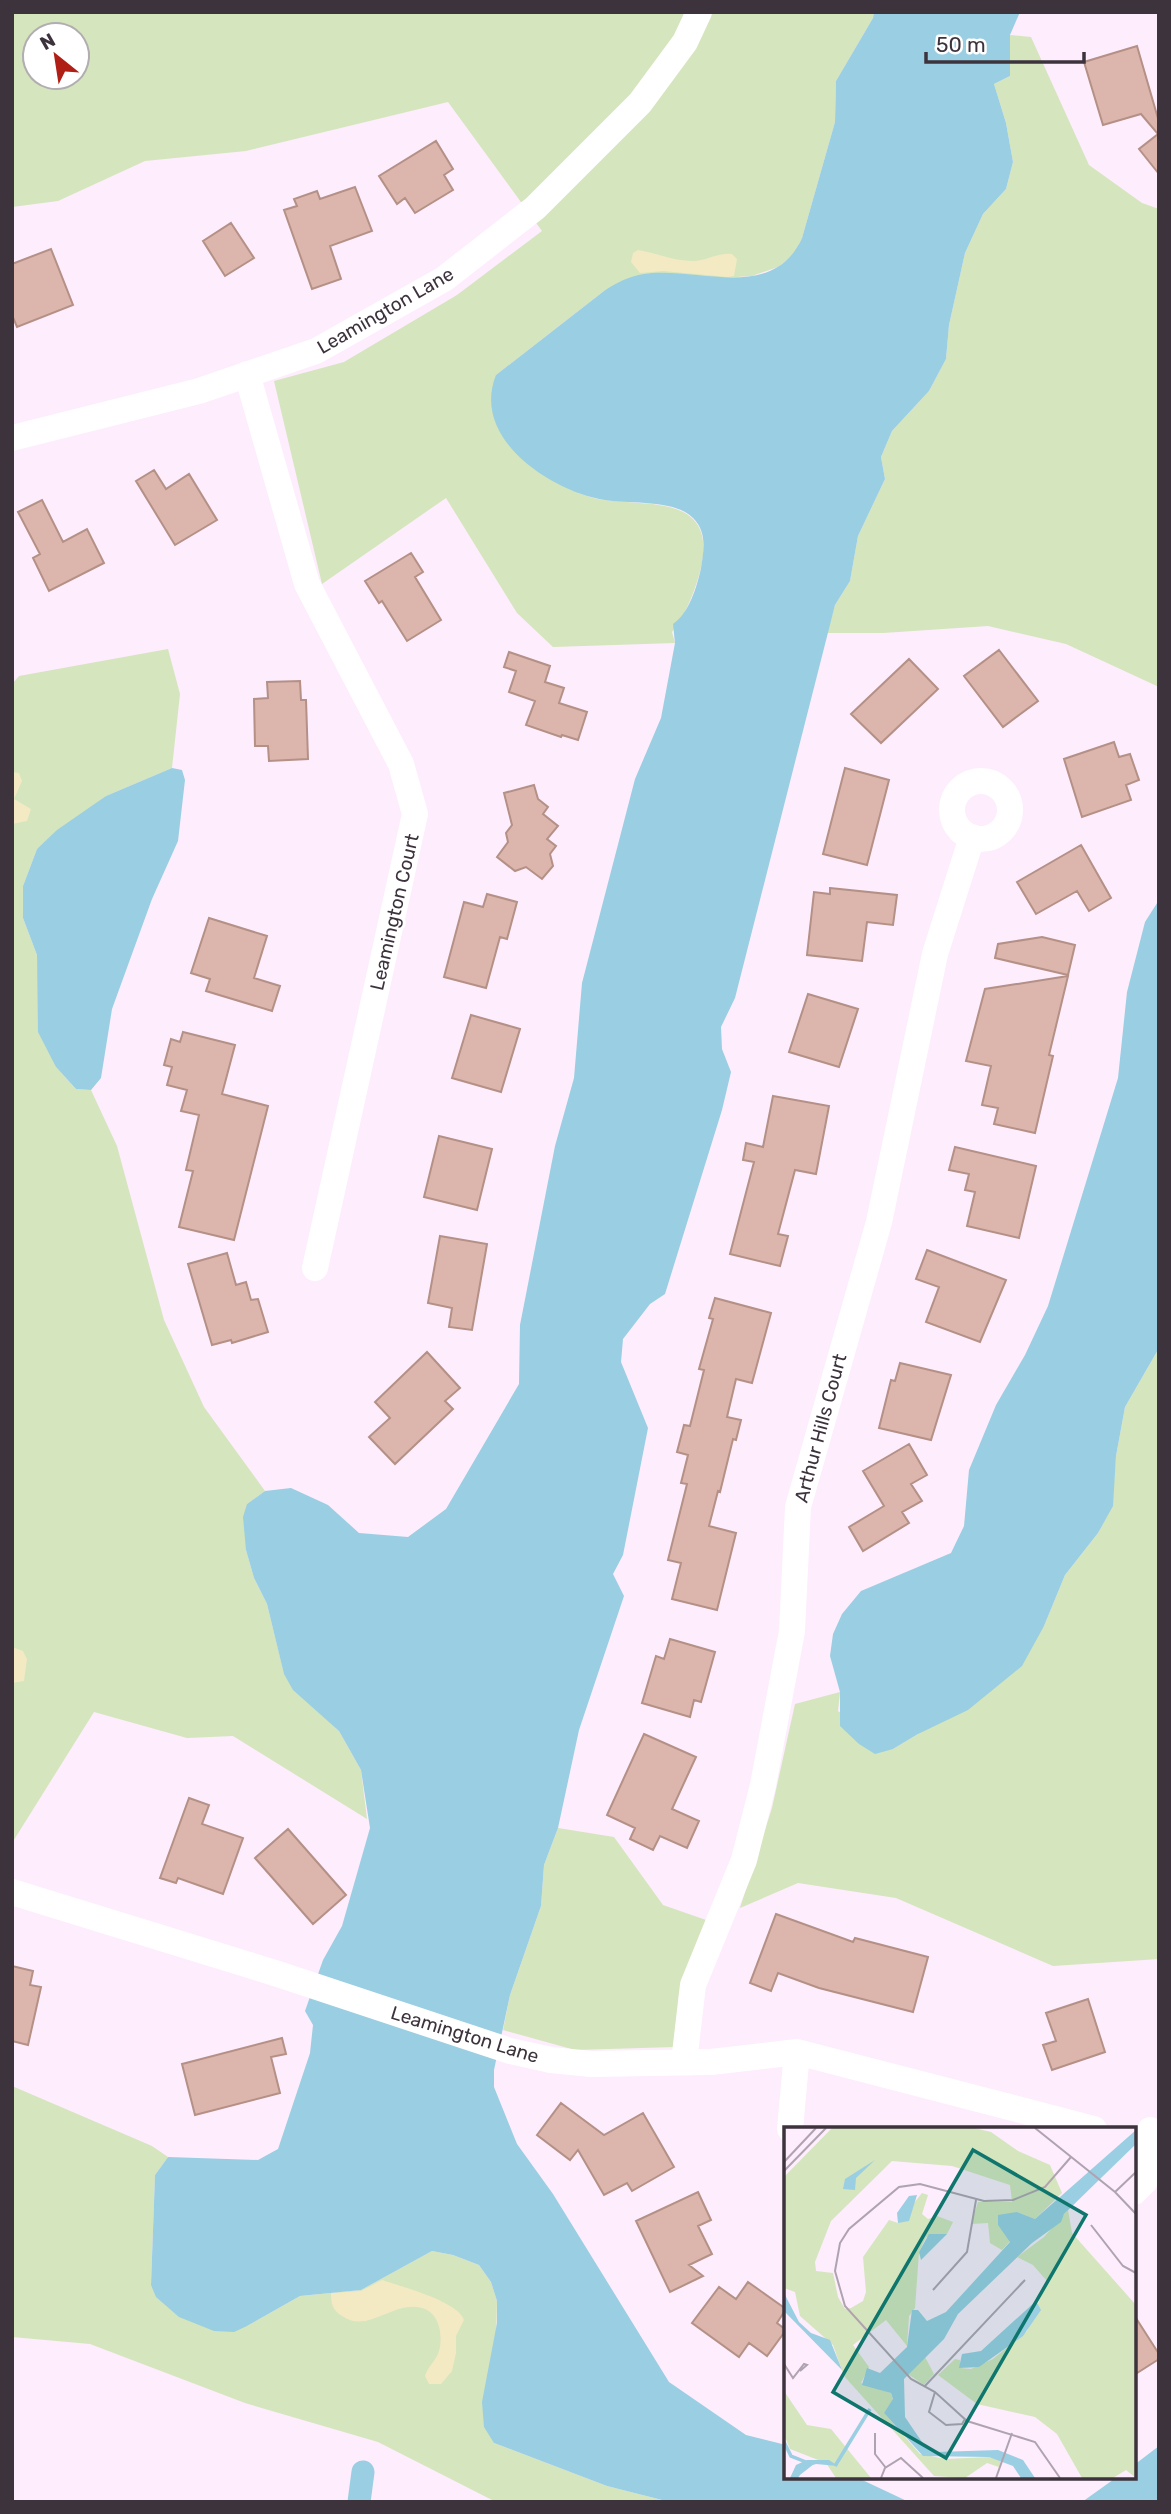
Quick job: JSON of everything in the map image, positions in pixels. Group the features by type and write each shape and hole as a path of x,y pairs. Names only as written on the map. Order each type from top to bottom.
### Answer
{"street":[{"name":"Leamington Lane","path":"12,438 199,391 316,351 444,279 535,208 640,103 685,41 699,12"},
{"name":"Leamington Court","path":"247,374 307,584 401,764 415,814 315,1268"},
{"name":"Arthur Hills Court","path":"684,2062 693,1985 744,1860 763,1785 793,1631 798,1507 879,1222 935,954 972,838"},
{"name":"Leamington Lane","path":"12,1892 278,1974 510,2050 551,2060 591,2064 711,2062 797,2052 1086,2127"},
{"path":"790,2127 797,2052"},
{"path":"1136,2190 1145,2181 1148,2131"}],"green space":[{"path":"12,12 874,12 836,81 835,122 802,238 794,255 778,267 752,276 722,278 659,273 604,291 496,375 578,493 601,500 675,509 688,515 698,526 703,541 702,563 691,599 672,632 675,643 553,647 517,613 446,498 322,584 274,381 344,362 457,295 542,231 448,102 246,151 145,161 58,201 12,207"},
{"path":"1010,35 1031,37 1089,165 1142,203 1159,209 1159,687 1066,644 988,626 883,633 827,633 835,605 850,581 858,536 885,479 881,457 892,431 929,391 946,359 949,325 965,253 983,214 1006,189 1013,162 1006,123 994,84 1010,76"},
{"path":"168,649 180,694 172,768 106,796 37,849 23,886 23,918 37,955 39,992 56,1067 76,1089 91,1090 117,1146 164,1320 204,1407 265,1491 247,1504 246,1550 254,1578 267,1604 284,1673 339,1731 361,1770 367,1819 233,1736 187,1738 94,1712 12,1843 12,684 19,676"},
{"path":"1159,1348 1159,1959 1053,1966 896,1898 798,1883 740,1908 772,1808 795,1704 840,1692 838,1711 893,1749 918,1734 1044,1626 1065,1575 1098,1533 1112,1506 1116,1456 1125,1407"},
{"path":"558,1828 614,1837 663,1905 706,1920 679,1993 675,2047 575,2050 503,2030 510,1995 541,1906 544,1865"},
{"path":"12,2086 152,2146 168,2157 155,2175 151,2285 247,2326 300,2296 361,2290 432,2251 453,2255 479,2265 491,2282 497,2301 494,2443 607,2486 670,2502 496,2502 378,2442 245,2403 90,2344 12,2337"}],"sand":[{"path":"638,250 693,261 732,254 737,259 734,276 663,271 640,273 631,262 633,253"},
{"path":"12,772 19,773 22,781 14,799 31,809 27,821 12,824"},
{"path":"12,1647 23,1651 27,1659 24,1681 12,1683"},
{"path":"382,2280 441,2301 460,2313 464,2320 456,2336 452,2371 441,2384 429,2384 425,2376 437,2355 441,2339 436,2318 426,2309 401,2308 359,2321 342,2316 334,2309 331,2293 361,2291"}],"water":[{"path":"874,12 1020,12 1010,35 1010,76 994,84 1006,123 1013,162 1006,189 983,214 965,253 949,325 946,359 929,391 892,431 881,457 885,479 858,536 850,581 835,605 735,998 721,1027 722,1049 731,1072 722,1110 665,1294 650,1304 623,1339 621,1362 648,1428 623,1555 613,1574 624,1596 579,1730 558,1828 544,1865 541,1906 510,1995 494,2070 494,2087 517,2144 553,2194 669,2382 746,2435 784,2444 784,2479 860,2479 909,2502 670,2502 607,2486 494,2443 484,2427 482,2402 497,2323 497,2301 491,2282 479,2265 453,2255 432,2251 361,2290 300,2296 234,2332 214,2331 179,2317 156,2297 151,2285 155,2175 168,2157 258,2160 278,2149 310,2053 313,2025 305,2011 323,1960 342,1926 370,1828 361,1770 339,1731 293,1690 284,1674 267,1604 254,1578 246,1550 243,1517 247,1504 265,1491 291,1488 328,1505 359,1533 408,1537 446,1509 519,1384 520,1325 555,1146 574,1078 582,983 635,779 661,718 675,643 673,624 688,606 701,568 701,529 693,518 684,512 674,507 610,501 579,493 557,484 519,456 504,439 494,419 491,398 496,375 604,291 628,278 665,273 753,276 772,270 789,258 802,238 835,122 836,81"},
{"path":"172,768 182,770 185,780 178,841 152,899 112,1009 101,1078 91,1090 76,1089 56,1067 38,1032 37,955 23,918 23,886 37,849 57,830 106,796"},
{"path":"1159,900 1159,1348 1125,1407 1116,1456 1113,1506 1098,1533 1065,1575 1044,1626 1022,1666 968,1710 893,1749 875,1754 859,1744 840,1726 840,1692 830,1656 833,1634 842,1614 861,1591 951,1553 964,1526 969,1470 996,1405 1025,1355 1048,1306 1118,1078 1127,992 1145,922"},
{"path":"1159,2446 1159,2502 1082,2502 1114,2479 1136,2479 1136,2463"}],"building":[{"path":"1137,46 1159,122 1159,174 1139,149 1158,134 1141,114 1103,125 1084,62"},
{"path":"436,141 453,169 444,175 453,190 415,213 405,198 397,204 379,176"},
{"path":"355,187 372,231 330,246 341,279 312,289 284,210 297,206 294,199 317,191 320,199"},
{"path":"231,223 254,258 225,276 203,241"},
{"path":"51,249 73,305 17,327 12,315 12,264"},
{"path":"154,470 166,489 189,474 217,520 175,545 136,481"},
{"path":"42,500 63,542 87,529 104,563 49,591 33,558 40,554 18,512"},
{"path":"411,553 423,572 415,577 441,620 407,641 382,601 379,603 365,581"},
{"path":"999,650 1038,701 1003,727 964,676"},
{"path":"509,652 550,666 545,682 564,688 559,703 587,712 578,740 526,725 535,701 509,692 516,671 504,667"},
{"path":"909,659 938,689 881,743 851,714"},
{"path":"300,681 301,700 306,700 308,759 269,761 268,746 255,746 254,699 268,698 267,682"},
{"path":"1114,742 1119,757 1130,754 1139,780 1126,785 1131,800 1082,817 1064,759"},
{"path":"845,768 889,780 867,865 823,854"},
{"path":"534,785 538,799 548,807 543,814 558,826 547,839 556,846 550,854 553,866 542,879 526,867 515,871 497,857 508,842 506,833 512,825 504,793"},
{"path":"1081,845 1111,898 1089,911 1077,891 1036,914 1017,882"},
{"path":"830,888 897,895 893,925 867,922 862,961 807,955 814,892 830,894"},
{"path":"487,894 517,902 507,939 500,937 486,988 444,977 464,902 483,907"},
{"path":"209,918 267,936 254,978 280,986 272,1011 206,991 210,979 191,973"},
{"path":"1042,937 1075,945 1068,975 995,958 998,944"},
{"path":"1068,976 1049,1055 1053,1056 1035,1133 994,1124 998,1108 982,1105 991,1066 966,1061 985,989"},
{"path":"808,994 858,1009 839,1067 789,1052"},
{"path":"471,1015 520,1029 501,1092 452,1078"},
{"path":"183,1032 235,1045 222,1094 268,1106 234,1240 179,1227 193,1171 186,1170 199,1115 181,1111 187,1090 167,1085 172,1067 164,1065 171,1039 180,1042"},
{"path":"773,1096 829,1106 816,1174 795,1170 778,1234 788,1236 780,1266 730,1254 754,1162 743,1160 746,1143 763,1147"},
{"path":"439,1136 492,1149 477,1210 424,1197"},
{"path":"955,1147 1036,1166 1019,1238 967,1226 975,1192 965,1190 969,1174 949,1170"},
{"path":"440,1236 487,1244 472,1330 449,1327 452,1308 428,1303"},
{"path":"927,1250 1006,1280 980,1342 926,1322 939,1287 916,1279"},
{"path":"227,1253 236,1285 246,1282 251,1300 258,1299 268,1332 232,1343 231,1340 212,1345 188,1264"},
{"path":"715,1298 771,1313 752,1383 736,1379 727,1417 741,1420 736,1440 733,1439 709,1526 736,1533 717,1610 672,1599 681,1563 668,1560 687,1484 681,1483 688,1455 677,1452 684,1425 690,1426 704,1370 699,1369 713,1319 709,1318"},
{"path":"427,1352 460,1388 445,1401 453,1409 395,1464 369,1437 390,1418 375,1402"},
{"path":"900,1363 951,1375 931,1440 879,1428 891,1380 895,1381"},
{"path":"909,1444 927,1475 911,1484 922,1501 902,1512 909,1523 863,1551 849,1527 884,1506 863,1471"},
{"path":"670,1639 715,1652 701,1702 694,1700 690,1717 642,1703 656,1656 664,1659"},
{"path":"644,1734 696,1757 672,1809 699,1821 687,1848 660,1836 653,1850 630,1839 635,1828 607,1815"},
{"path":"189,1798 209,1805 202,1824 243,1838 223,1894 178,1878 176,1883 160,1878"},
{"path":"288,1829 346,1895 313,1924 255,1858"},
{"path":"776,1914 853,1942 855,1938 928,1957 913,2012 819,1988 778,1973 771,1991 750,1983"},
{"path":"12,1966 33,1971 30,1985 41,1987 28,2045 12,2041"},
{"path":"1088,1999 1105,2052 1052,2070 1043,2045 1056,2041 1046,2013"},
{"path":"282,2038 286,2054 271,2057 280,2093 195,2115 182,2064"},
{"path":"561,2103 604,2135 643,2113 674,2167 632,2191 627,2183 604,2195 578,2150 570,2160 537,2135"},
{"path":"698,2192 711,2220 698,2226 712,2254 689,2265 703,2276 670,2292 636,2221"},
{"path":"748,2282 784,2308 777,2323 784,2328 784,2333 767,2356 749,2343 739,2357 692,2323 719,2287 736,2299"},
{"path":"1136,2318 1159,2354 1159,2359 1136,2374"}],"waterway":[{"path":"359,2502 363,2472"}]}
